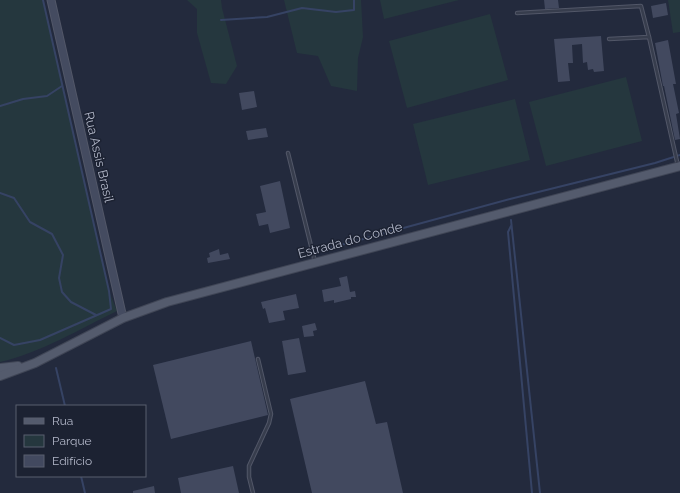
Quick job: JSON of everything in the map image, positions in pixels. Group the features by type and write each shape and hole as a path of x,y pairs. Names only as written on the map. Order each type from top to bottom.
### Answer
{"main road":[{"name":"Estrada do Conde","path":"0,375 35,363 123,318 167,302 678,163"},
{"name":"Estrada do Conde","path":"0,368 35,363"}],"street":[{"name":"Rua Assis Brasil","path":"51,0 123,318"}],"lane":[{"path":"517,13 641,6 678,163"},
{"path":"609,39 648,37"},
{"path":"288,153 315,262"},
{"path":"252,493 249,477 249,466 269,423 271,414 258,359"}],"green space":[{"path":"0,0 43,0 109,291 117,311 45,347 0,362"},
{"path":"187,0 221,0 237,66 226,84 211,83 197,33 197,9"},
{"path":"284,0 361,0 363,37 358,58 357,91 331,86 318,56 297,53"},
{"path":"380,0 459,0 384,19"},
{"path":"668,0 680,0 680,32 673,33"},
{"path":"490,14 508,80 407,108 389,41"},
{"path":"626,77 642,141 546,166 529,102"},
{"path":"515,99 530,160 428,185 413,124"}],"building":[{"path":"544,0 558,0 559,8 545,9"},
{"path":"666,3 668,15 653,18 651,6"},
{"path":"601,36 604,71 594,72 593,69 588,70 587,62 583,63 582,44 572,45 573,63 568,63 570,81 558,82 554,39"},
{"path":"668,40 676,84 673,84 679,113 676,114 680,139 675,140 655,43"},
{"path":"254,91 257,107 242,110 239,93"},
{"path":"266,128 268,137 248,140 246,131"},
{"path":"280,181 290,228 270,233 268,224 259,226 256,214 266,212 260,186"},
{"path":"219,249 220,255 228,253 230,259 208,263 207,258 210,257 209,253"},
{"path":"347,276 350,292 355,291 356,297 351,297 351,299 334,303 334,300 324,302 322,290 341,286 339,278"},
{"path":"296,294 299,308 283,311 285,320 269,323 265,308 263,309 261,302"},
{"path":"315,323 317,330 313,331 314,336 304,337 302,326"},
{"path":"299,338 306,372 288,375 282,341"},
{"path":"251,341 268,415 171,439 153,365"},
{"path":"365,381 376,424 387,422 403,493 312,493 290,399"},
{"path":"233,466 239,493 181,493 178,478"},
{"path":"154,486 155,493 133,493 133,491"}],"waterway":[{"path":"0,338 14,345 40,340 111,309 109,291 43,0"},
{"path":"221,20 267,17 302,8 336,12 354,10 354,0"},
{"path":"0,106 23,99 47,96 62,86"},
{"path":"330,248 510,199 655,163 680,155"},
{"path":"0,193 14,198 30,222 52,234 63,255 59,278 62,292 71,302 96,315"},
{"path":"511,220 540,493"},
{"path":"511,226 508,232 532,493"},
{"path":"56,368 65,405"},
{"path":"81,477 85,493"}]}
